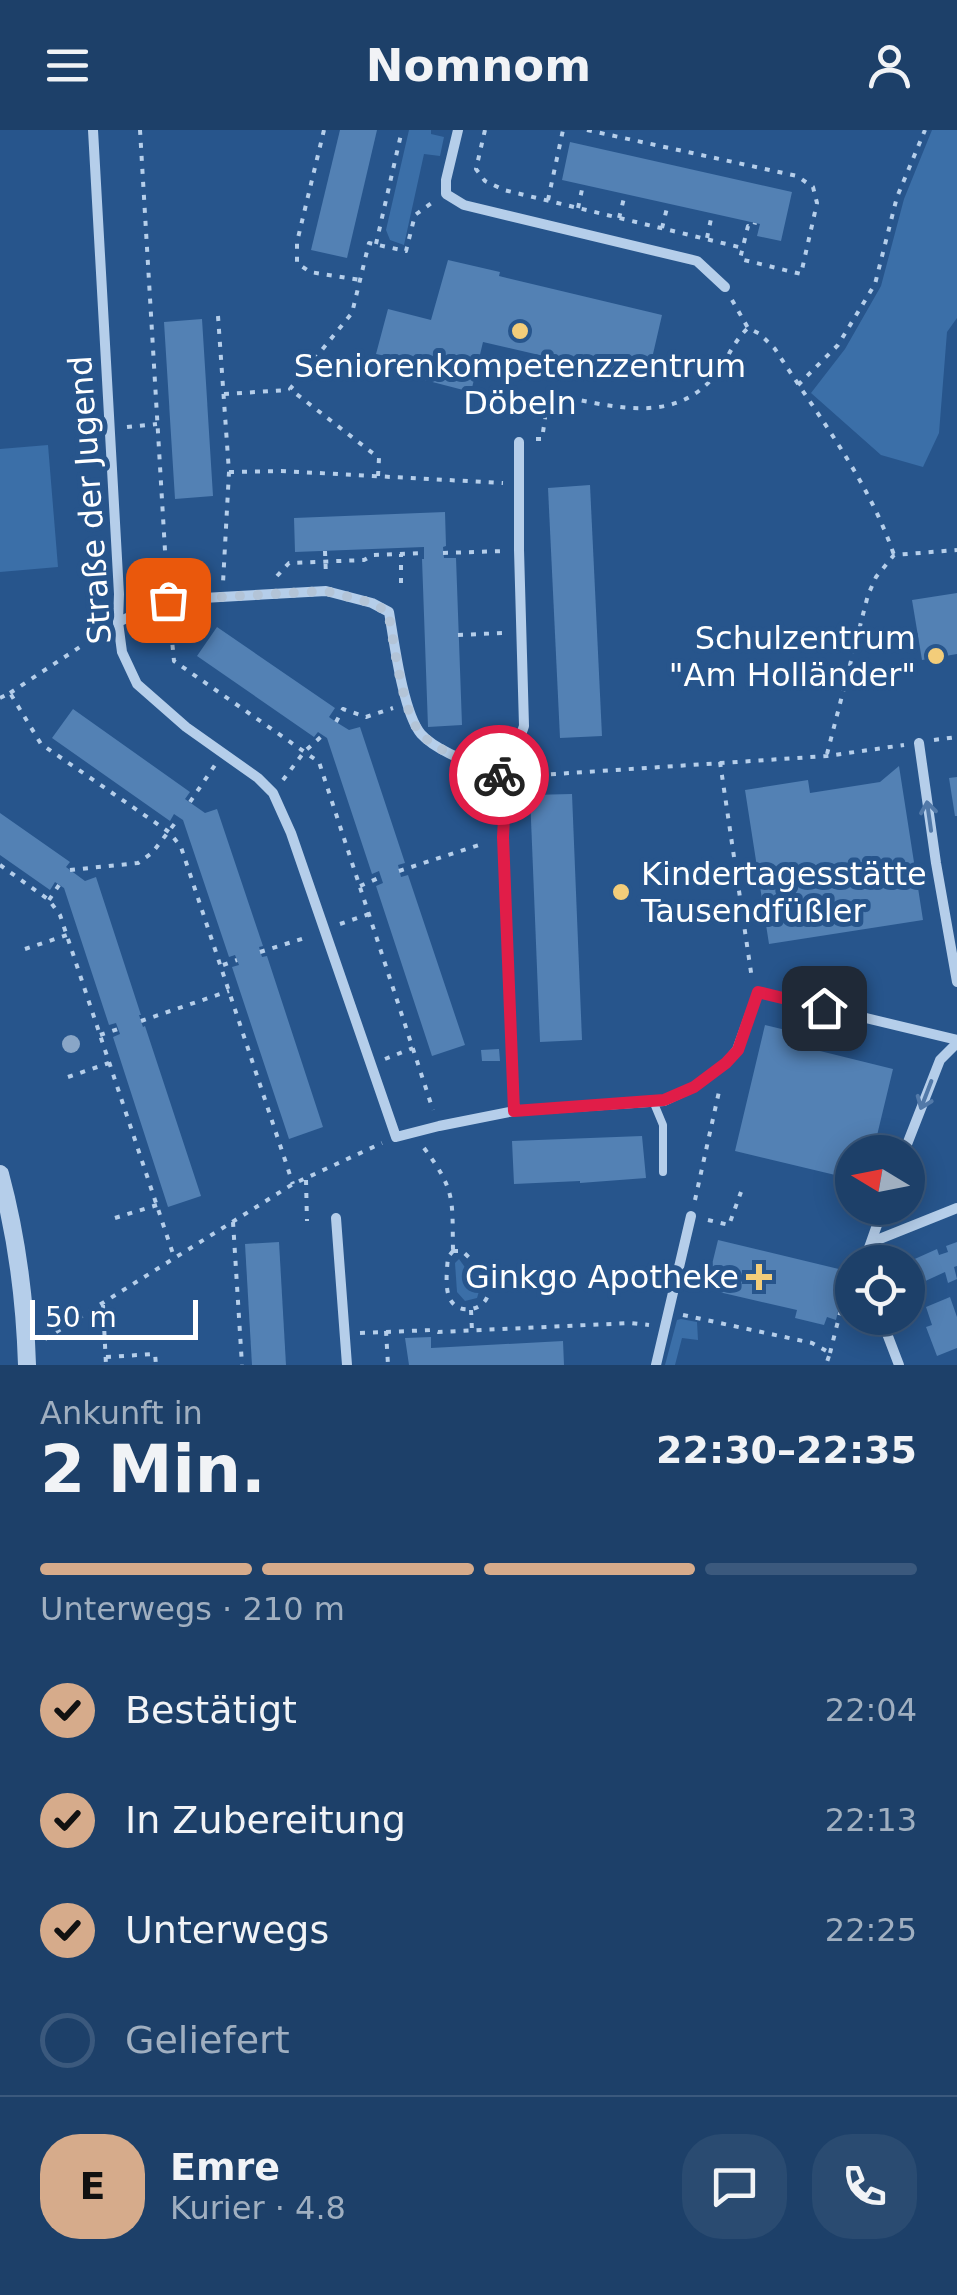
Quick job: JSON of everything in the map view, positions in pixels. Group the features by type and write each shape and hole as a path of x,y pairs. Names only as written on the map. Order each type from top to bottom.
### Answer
{"street":[{"name":"Straße der Jugend","path":"93,130 122,652 137,684 273,793 291,833 396,1137"},
{"path":"458,130 446,194 464,205 697,261 725,287"},
{"path":"514,1111 503,837 506,778 524,726 518,442"},
{"path":"118,622 168,600 326,591 372,603 388,612 407,703 422,734 452,754 506,778"},
{"path":"919,743 957,982"},
{"path":"396,1137 514,1111 664,1100 694,1087 738,1050 758,992 957,1042 940,1060 911,1135"},
{"path":"0,1174 20,1265 26,1365"},
{"path":"872,1242 957,1208"},
{"path":"656,1365 691,1216"},
{"path":"336,1218 347,1365"},
{"path":"871,1245 878,1225"},
{"path":"888,1335 899,1365"}],"lane":[{"path":"653,1101 663,1125 662,1172"}],"path":[{"path":"140,130 174,661 319,762 439,1126"},
{"path":"324,130 297,242 297,263 310,272 360,280"},
{"path":"376,244 402,130"},
{"path":"485,130 476,169 485,180 504,190 743,248"},
{"path":"548,200 563,130"},
{"path":"587,130 797,176 813,187 818,203 801,274 740,259 748,226 755,224"},
{"path":"798,384 838,345 875,284 897,197 925,130"},
{"path":"578,208 583,185"},
{"path":"290,390 352,313 369,242 406,251 415,215 446,194"},
{"path":"619,218 625,194"},
{"path":"662,228 668,204"},
{"path":"706,239 712,214"},
{"path":"725,287 748,328 775,349 854,466 883,522 894,555"},
{"path":"218,316 229,472 222,598"},
{"path":"518,442 542,438 547,405 554,399 564,397 646,410 687,398 711,381 734,342 748,328"},
{"path":"224,394 290,390 379,458 378,476"},
{"path":"120,428 157,424"},
{"path":"229,472 280,471 518,484"},
{"path":"443,552 519,550"},
{"path":"827,756 868,595 876,578 894,555 957,550"},
{"path":"326,551 326,577"},
{"path":"260,594 290,563 424,553"},
{"path":"401,554 401,583"},
{"path":"0,698 118,622"},
{"path":"458,635 522,632"},
{"path":"10,693 41,744 168,832 181,847 293,1184"},
{"path":"336,722 343,710 366,718 407,703"},
{"path":"287,776 323,734"},
{"path":"506,778 827,756 957,736"},
{"path":"190,802 218,761"},
{"path":"720,762 751,978 758,992"},
{"path":"70,870 138,863 152,853 179,818"},
{"path":"400,871 503,837"},
{"path":"0,865 49,900 60,915 174,1257"},
{"path":"360,886 381,877"},
{"path":"49,900 60,885"},
{"path":"337,925 369,914"},
{"path":"25,950 66,936"},
{"path":"260,952 306,938"},
{"path":"221,966 237,960"},
{"path":"141,1021 229,990"},
{"path":"100,1035 118,1029"},
{"path":"390,1057 413,1048"},
{"path":"691,1216 726,1063"},
{"path":"68,1077 110,1064"},
{"path":"412,1132 446,1178 452,1197 454,1251"},
{"path":"26,1344 46,1338 293,1184 396,1137"},
{"path":"306,1178 308,1221"},
{"path":"714,1222 729,1225 741,1192"},
{"path":"115,1218 157,1205"},
{"path":"233,1222 242,1365"},
{"path":"454,1251 467,1255 489,1287 482,1305 471,1310 463,1310 448,1295 448,1256 454,1251"},
{"path":"102,1303 106,1365"},
{"path":"471,1310 472,1330"},
{"path":"669,1312 812,1344 830,1353"},
{"path":"359,1333 631,1323"},
{"path":"386,1330 388,1365"},
{"path":"826,1365 835,1333"},
{"path":"106,1358 155,1354 156,1365"}],"shaded area":[{"path":"409,130 431,130 431,134 444,137 440,156 424,154 404,245 390,240 386,230"},
{"path":"932,130 957,130 957,318 947,332 939,433 923,467 881,455 811,393 845,349 881,286 904,199"},
{"path":"48,445 58,567 0,572 0,449"},
{"path":"459,1259 480,1288 477,1298 465,1301 457,1292 455,1263"},
{"path":"677,1320 697,1322 698,1340 682,1338 675,1365 665,1365"}],"building":[{"path":"340,130 377,130 347,258 311,250"},
{"path":"570,142 792,192 781,241 757,236 760,224 562,180"},
{"name":"Seniorenkompetenzzentrum Döbeln","path":"448,260 662,315 647,380 483,342 471,392 417,378 421,363 376,354 388,309 431,320"},
{"path":"202,319 213,496 175,499 164,322"},
{"path":"590,485 602,736 560,738 548,488"},
{"path":"445,512 444,558 456,558 462,725 428,727 424,547 295,552 294,518"},
{"path":"957,593 957,654 922,660 912,600"},
{"path":"217,627 335,708 329,717 336,722 349,730 360,727 405,863 398,865 401,877 408,875 465,1045 432,1056 376,886 383,883 379,871 372,874 327,738 318,732 314,737 197,656"},
{"path":"73,709 190,792 185,799 205,813 217,809 263,946 259,947 262,957 267,956 323,1127 289,1139 232,967 239,965 235,955 229,957 183,820 174,814 170,821 52,738"},
{"path":"899,766 923,920 769,944 745,790 808,780 810,793 880,782"},
{"path":"957,777 957,816 955,816 949,778"},
{"path":"572,794 582,1040 540,1042 530,795"},
{"path":"0,813 70,862 66,867 85,881 96,877 201,1196 168,1207 113,1037 120,1034 116,1023 109,1025 64,888 55,882 50,890 0,855"},
{"path":"765,1025 819,1038 816,1050 893,1069 877,1135 835,1135 835,1175 735,1151"},
{"path":"499,1049 500,1061 482,1061 481,1050"},
{"path":"642,1136 646,1178 514,1184 512,1141"},
{"path":"718,1240 835,1268 835,1320 827,1317 824,1325 795,1318 797,1310 706,1289"},
{"path":"279,1242 286,1365 252,1365 245,1244"},
{"path":"957,1242 957,1279 948,1283 945,1272 925,1281 925,1254 937,1249 939,1255 948,1252 946,1246"},
{"path":"950,1297 957,1317 957,1348 937,1356 926,1327 932,1325 926,1307"},
{"path":"431,1337 431,1348 563,1341 564,1365 409,1365 405,1338"}],"way so far":[{"path":"168,600 326,591 372,603 388,612 410,713 422,734 452,754 499,775"}],"place":[{"name":"Seniorenkompetenzzentrum Döbeln","path":"520,331"},
{"name":"Schulzentrum \"Am Holländer\"","path":"936,656"},
{"name":"Kindertagesstätte Tausendfüßler","path":"621,892"},
{"name":"Ginkgo Apotheke","path":"759,1277"}],"route":[{"path":"499,775 506,778 503,837 514,1111 664,1100 694,1087 738,1050 758,992 824,1008"}]}
